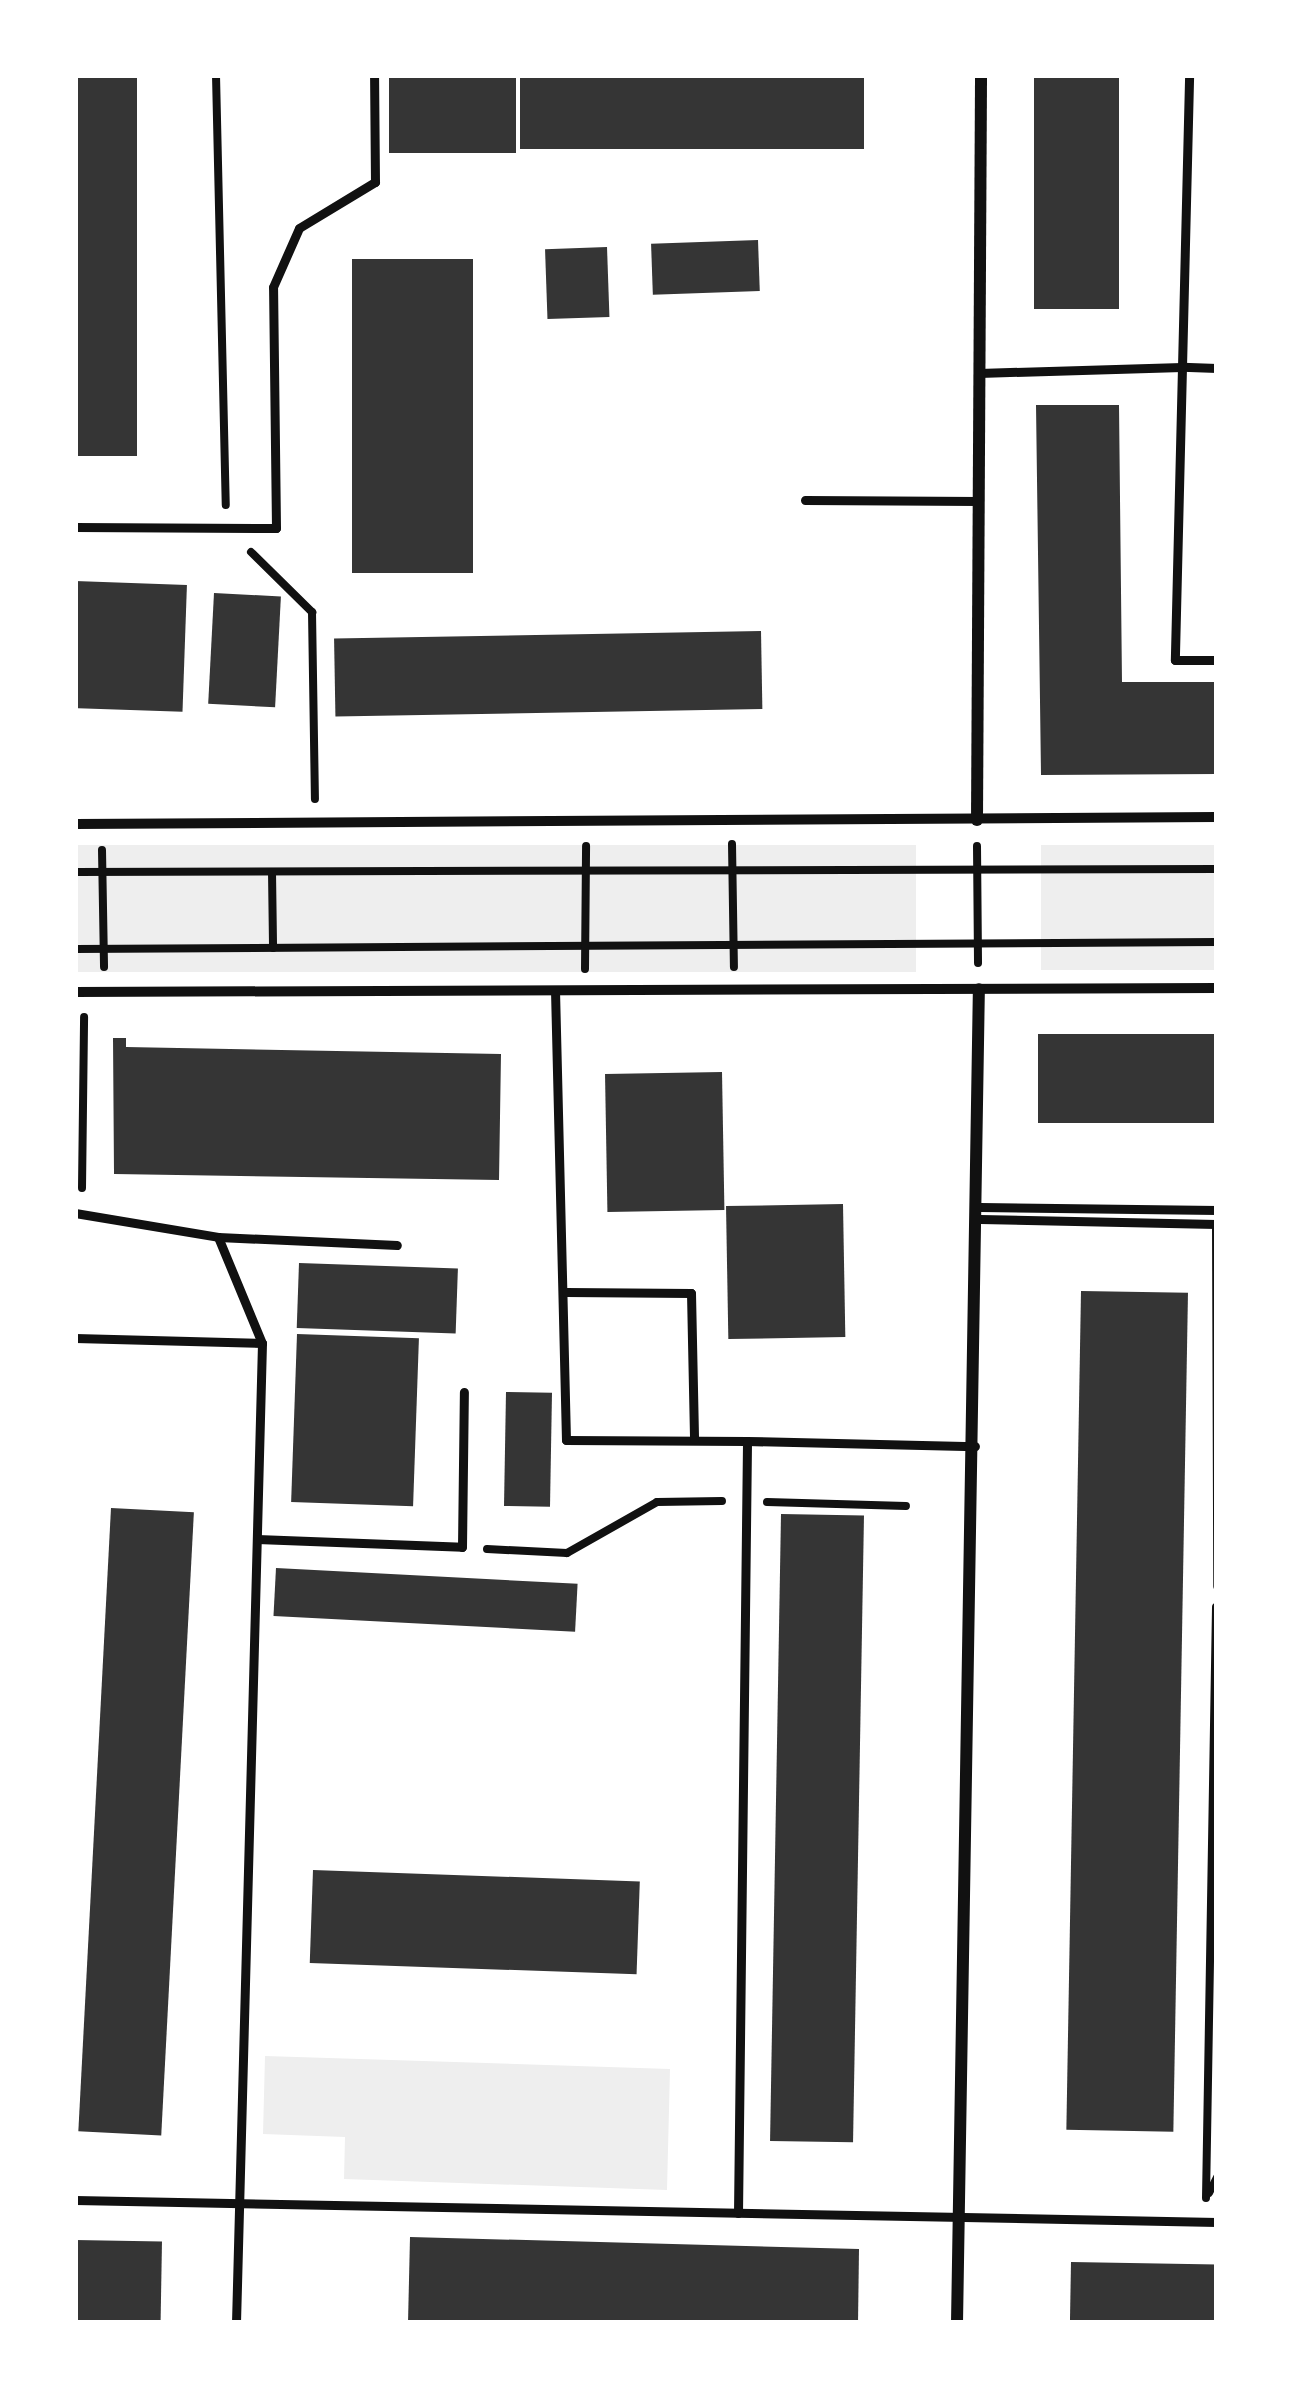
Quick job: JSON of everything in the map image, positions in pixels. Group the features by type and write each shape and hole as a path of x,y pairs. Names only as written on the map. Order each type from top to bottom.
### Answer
{"street":[{"path":"977,820 981,75"},
{"path":"75,824 1217,818"},
{"path":"79,992 1217,988"},
{"path":"957,2323 980,1213 979,989"}],"lane":[{"path":"75,527 276,528 273,287 299,228 375,182 374,75"},
{"path":"1189,75 1175,660 1217,660"},
{"path":"980,373 1217,368"},
{"path":"805,500 979,501"},
{"path":"555,990 566,1292 566,1440 694,1438 975,1446"},
{"path":"980,1213 1217,1210"},
{"path":"980,1213 1216,1224 1217,1586"},
{"path":"78,1214 218,1237 397,1245"},
{"path":"218,1237 262,1343 236,2323"},
{"path":"566,1292 691,1293 694,1438"},
{"path":"75,1338 262,1343"},
{"path":"257,1538 461,1547 464,1392"},
{"path":"738,2213 747,1441"},
{"path":"75,2200 1217,2222"}],"path":[{"path":"732,820 734,989"},
{"path":"977,820 979,989"},
{"path":"585,990 587,821"},
{"path":"102,824 104,992"},
{"path":"75,872 1217,869"},
{"path":"272,872 273,948"},
{"path":"75,950 1217,942"},
{"path":"78,1214 79,992"},
{"path":"461,1547 567,1553 657,1502 906,1506"},
{"path":"1206,2199 1217,1586"},
{"path":"1206,2199 1217,2177"},
{"path":"1184,2198 1206,2199"}],"shaded area":[{"path":"75,845 916,845 916,972 75,972"},
{"path":"1041,845 1217,845 1217,970 1041,970"},
{"path":"265,2056 670,2069 667,2190 344,2179 345,2137 263,2134"}],"building":[{"path":"75,75 137,75 137,456 75,456"},
{"path":"389,75 516,75 516,153 389,153"},
{"path":"520,75 864,75 864,149 520,149"},
{"path":"1034,75 1119,75 1119,309 1034,309"},
{"path":"758,240 760,291 653,295 651,244"},
{"path":"607,247 609,317 547,319 545,249"},
{"path":"352,259 473,259 473,573 352,573"},
{"path":"1036,405 1119,405 1122,682 1217,682 1217,774 1041,775"},
{"path":"75,581 187,585 182,712 75,708"},
{"path":"214,593 281,597 275,707 208,704"},
{"path":"761,631 762,709 335,716 334,638"},
{"path":"1038,1034 1217,1034 1217,1123 1038,1123"},
{"path":"113,1038 126,1038 126,1047 501,1054 499,1180 114,1174"},
{"path":"722,1072 724,1210 607,1212 605,1074"},
{"path":"843,1204 845,1337 728,1339 726,1206"},
{"path":"299,1263 458,1269 456,1334 297,1328"},
{"path":"1081,1291 1188,1293 1173,2132 1066,2130"},
{"path":"297,1334 419,1338 413,1506 291,1502"},
{"path":"506,1392 552,1393 550,1507 504,1506"},
{"path":"111,1508 194,1512 161,2135 78,2131"},
{"path":"781,1514 864,1515 853,2142 770,2141"},
{"path":"276,1568 578,1584 575,1632 273,1616"},
{"path":"313,1870 640,1881 637,1974 310,1963"},
{"path":"410,2237 859,2249 858,2323 408,2323"},
{"path":"75,2240 162,2242 161,2323 75,2323"},
{"path":"1071,2262 1217,2265 1216,2323 1070,2323"}]}
